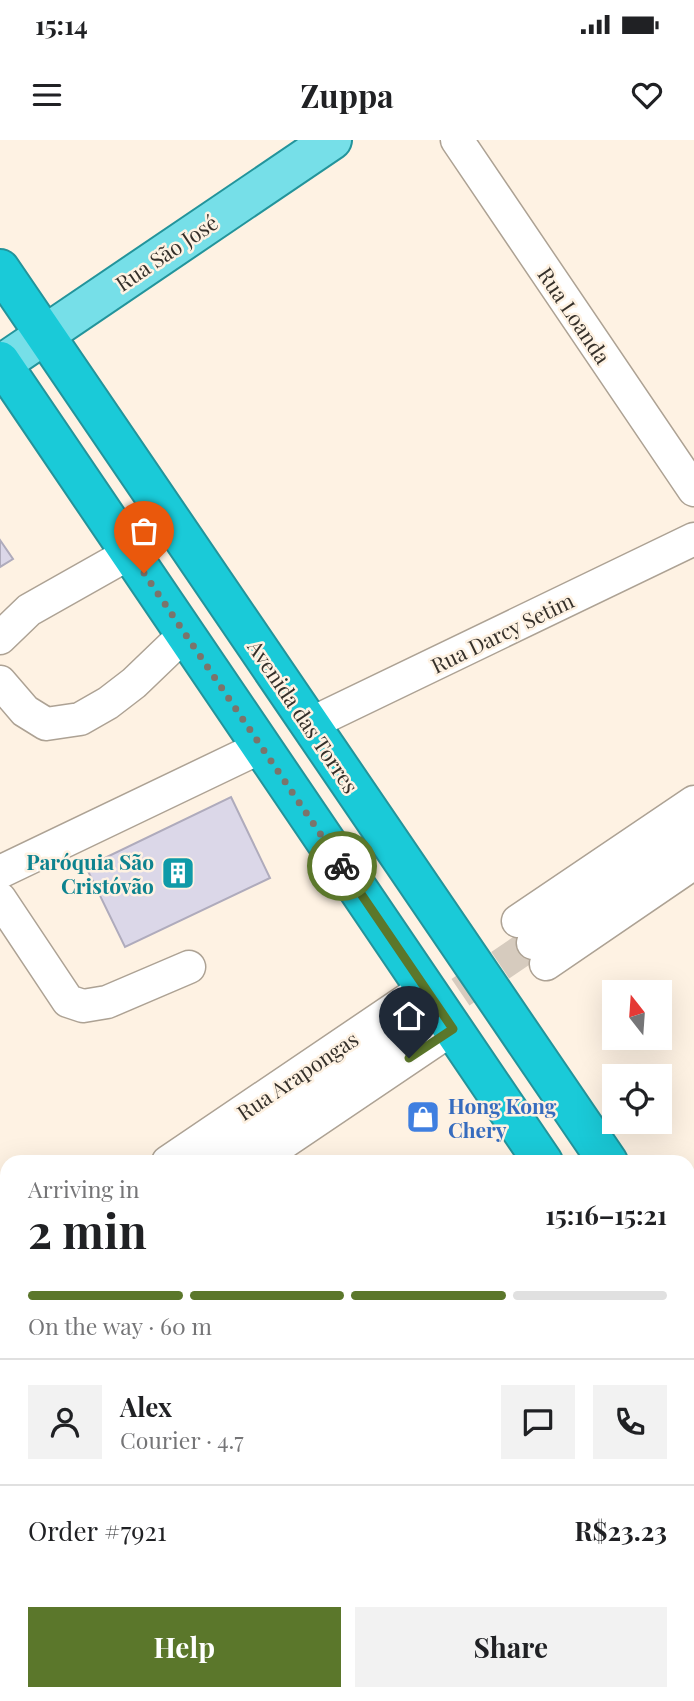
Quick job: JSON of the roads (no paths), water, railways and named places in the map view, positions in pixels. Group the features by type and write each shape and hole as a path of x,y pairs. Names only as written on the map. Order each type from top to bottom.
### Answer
{"highway":[{"name":"Avenida das Torres","path":"0,269 603,1155"},
{"path":"1,364 538,1155"}],"main road":[{"name":"Rua São José","path":"1,364 332,140"}],"street":[{"name":"Rua Loanda","path":"457,140 694,491"},
{"name":"Rua Darcy Setim","path":"310,724 694,539"},
{"path":"0,638 29,610 130,553"},
{"path":"0,682 25,711 46,724 80,719 108,703 134,683 186,634"},
{"path":"0,872 261,747"},
{"path":"532,943 694,802"},
{"path":"532,943 694,834"},
{"path":"532,943 694,863"},
{"path":"0,900 68,1001 83,1006 107,1002 189,967"},
{"name":"Rua Arapongas","path":"178,1155 425,988"},
{"path":"265,1155 453,1029"},
{"name":"Rua Arapongas","path":"219,1155 381,1046"}],"tunnel":[{"path":"381,1046 533,943"}],"place":[{"name":"Paróquia São Cristóvão","path":"178,873"},
{"name":"Hong Kong Chery","path":"423,1117"}]}
